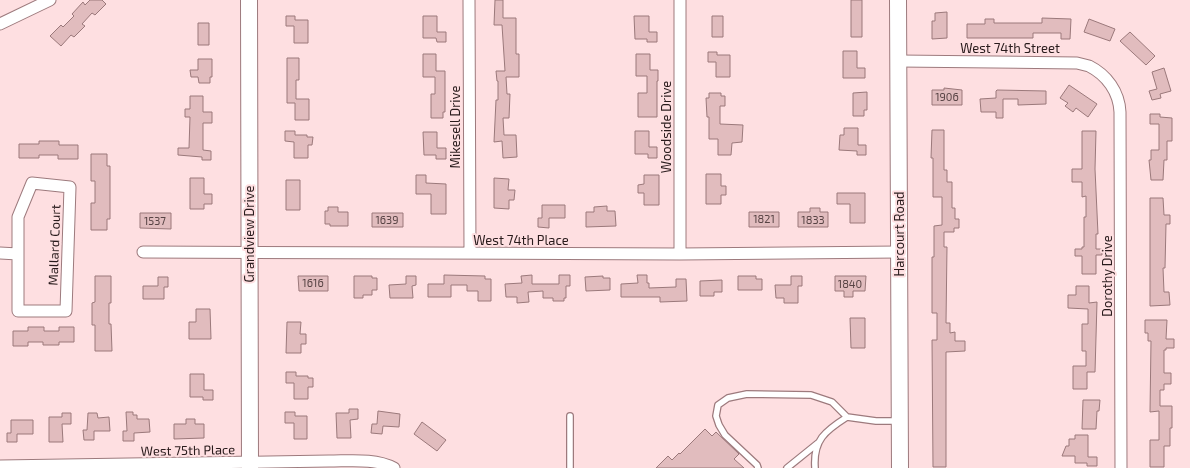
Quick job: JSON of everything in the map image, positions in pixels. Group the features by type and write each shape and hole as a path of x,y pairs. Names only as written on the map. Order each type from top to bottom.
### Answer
{"street":[{"path":"0,24 50,0"},
{"name":"Grandview Drive","path":"249,0 250,465"},
{"name":"Mikesell Drive","path":"469,0 470,254"},
{"name":"Woodside Drive","path":"680,0 680,254"},
{"name":"Harcourt Road","path":"898,0 900,468"},
{"name":"West 74th Street","path":"899,61 1077,63 1089,66 1097,71 1104,76 1112,86"},
{"name":"Dorothy Drive","path":"1112,86 1118,100 1120,112 1121,468"},
{"name":"Mallard Court","path":"32,183 70,186 66,311 18,311 18,254 18,217 32,183"},
{"name":"West 74th Place","path":"143,252 470,254 899,252"},
{"path":"0,253 18,254"},
{"name":"West 75th Place","path":"0,466 54,467 250,465 329,461 377,462 394,468"}],"lane":[{"path":"758,468 743,450 725,435 719,425 716,416 718,405 728,398 747,394 810,395 832,402 847,417 876,421 899,421"},
{"path":"570,416 570,468"},
{"path":"815,468 814,462 818,443 824,433 847,417"},
{"path":"787,468 818,443"}],"building":[{"path":"90,0 102,0 106,4 95,15 92,13 82,24 85,26 74,37 71,35 61,46 50,36 61,25 63,27 74,16 72,14 83,2 85,5"},
{"path":"495,0 503,0 503,18 516,18 516,54 519,54 519,77 506,77 507,94 510,94 509,118 503,118 504,135 516,135 517,157 503,158 502,141 494,142 496,100 498,100 498,81 496,71 505,71 502,25 494,25"},
{"path":"851,0 862,0 862,37 851,37"},
{"path":"947,12 947,38 932,39 932,21 935,21 935,13"},
{"path":"286,16 295,16 295,20 308,20 308,43 294,43 294,26 286,26"},
{"path":"423,16 437,16 437,32 446,32 446,42 437,42 436,38 423,38"},
{"path":"634,16 649,16 649,32 657,32 657,42 647,42 647,39 635,39"},
{"path":"712,16 723,16 723,37 712,37"},
{"path":"1042,18 1071,19 1070,39 1061,39 1061,33 1033,33 1033,38 967,38 967,24 985,24 985,19 994,19 994,23 1042,23"},
{"path":"1089,19 1115,29 1110,41 1084,32"},
{"path":"198,23 209,23 209,45 198,45"},
{"path":"1130,32 1155,56 1146,65 1120,41"},
{"path":"843,51 857,51 857,68 865,68 865,78 843,78"},
{"path":"708,52 717,52 717,55 730,55 730,77 716,77 716,62 708,62"},
{"path":"423,54 436,54 436,71 445,71 445,112 443,112 443,118 431,118 431,94 435,94 435,77 423,77"},
{"path":"636,54 650,54 650,70 658,70 657,117 638,117 638,93 647,93 647,76 636,76"},
{"path":"287,58 299,58 299,80 296,80 296,99 309,99 309,120 295,120 295,103 287,103"},
{"path":"198,59 212,59 212,77 210,77 210,83 199,83 198,77 191,77 190,70 198,70"},
{"path":"1164,68 1171,91 1160,94 1161,98 1152,100 1149,91 1157,89 1152,72"},
{"path":"1069,85 1097,104 1088,117 1076,108 1073,112 1065,106 1068,103 1060,98"},
{"path":"944,88 962,90 962,105 932,105 932,90 944,90"},
{"path":"997,90 1046,91 1046,104 1018,105 1018,99 1003,99 1003,118 996,118 996,112 981,112 980,99 996,98"},
{"path":"867,92 867,110 864,110 864,116 853,116 853,93"},
{"path":"709,93 721,93 721,96 725,96 725,106 720,106 720,124 743,125 742,142 732,143 731,155 718,155 718,139 709,139 709,117 707,117 706,98 709,98"},
{"path":"190,96 203,96 203,112 212,112 212,123 203,123 203,150 211,151 211,160 202,160 202,157 178,155 178,148 189,148 190,117 185,117 185,109 190,109"},
{"path":"1150,114 1160,114 1160,117 1172,118 1172,141 1167,141 1167,160 1164,160 1163,180 1151,180 1149,160 1151,160 1151,150 1159,150 1159,124 1150,124"},
{"path":"844,128 858,128 858,145 866,145 866,155 857,155 857,151 839,150 840,135 844,135"},
{"path":"932,130 944,130 944,170 947,170 947,182 952,182 952,208 955,208 955,219 959,219 959,228 954,228 954,232 944,232 944,247 947,247 946,323 950,323 950,333 955,332 955,341 965,341 965,351 946,352 946,467 933,467 932,340 937,340 937,313 932,313 932,257 934,257 934,226 942,225 942,197 933,197 933,158 931,158"},
{"path":"285,131 295,131 295,135 307,135 307,137 313,137 312,145 308,145 308,158 294,158 294,142 285,141"},
{"path":"635,131 649,131 649,147 657,147 657,158 648,158 648,154 635,154"},
{"path":"1082,131 1096,131 1095,169 1098,234 1096,234 1096,249 1102,249 1102,255 1096,255 1096,274 1082,274 1082,256 1075,256 1075,249 1082,249 1082,247 1084,247 1084,217 1086,217 1086,196 1082,197 1082,182 1072,182 1072,169 1082,169"},
{"path":"423,132 437,132 437,148 446,148 446,159 436,159 436,155 424,155"},
{"path":"39,141 59,141 59,145 78,145 78,159 58,159 58,155 39,155 39,158 19,158 19,144 39,144"},
{"path":"91,154 107,154 107,166 110,166 110,219 107,219 107,230 91,230 91,203 95,203 95,181 91,181"},
{"path":"706,174 721,174 721,186 726,186 726,195 721,195 721,204 706,204"},
{"path":"416,175 426,175 426,183 446,184 446,214 431,214 431,194 416,194"},
{"path":"644,175 659,175 659,205 644,205 644,193 638,193 638,185 644,184"},
{"path":"190,178 204,178 204,194 212,194 212,204 204,204 204,209 190,209"},
{"path":"494,178 509,179 508,190 515,190 514,200 509,200 509,209 494,208"},
{"path":"286,180 300,180 300,210 286,210"},
{"path":"837,193 865,193 865,223 850,223 850,204 837,204"},
{"path":"1150,198 1163,198 1164,215 1170,215 1170,224 1166,224 1165,268 1163,268 1164,292 1169,292 1170,305 1150,306"},
{"path":"542,205 565,205 565,218 549,218 549,228 538,227 538,218 542,218"},
{"path":"607,206 607,211 615,211 616,226 586,227 586,212 594,212 594,207"},
{"path":"328,207 338,207 338,212 348,212 348,226 330,226 330,224 325,224 325,211 328,211"},
{"path":"810,208 820,208 820,212 828,212 828,227 798,227 798,212 810,212"},
{"path":"749,212 779,212 779,227 749,227"},
{"path":"140,213 171,213 171,229 140,228"},
{"path":"372,213 403,213 403,227 372,227"},
{"path":"444,275 485,276 485,279 491,279 491,301 478,301 478,291 467,291 467,285 451,285 451,297 428,297 428,284 444,284"},
{"path":"532,275 532,284 559,284 559,275 570,275 570,286 566,286 566,298 564,298 564,301 553,301 553,298 543,298 543,291 528,292 529,302 517,303 517,297 506,297 505,284 522,283 521,276"},
{"path":"637,275 647,275 647,283 649,283 649,288 676,287 676,279 686,279 687,301 660,302 660,297 621,297 621,284 638,283"},
{"path":"95,276 111,276 109,324 111,324 112,351 95,351 95,325 92,325 92,303 95,302"},
{"path":"298,276 328,276 328,291 299,291"},
{"path":"354,276 372,276 372,278 377,278 377,290 372,290 372,295 363,295 363,298 354,298"},
{"path":"406,276 416,276 416,285 412,286 413,298 390,298 389,285 406,284"},
{"path":"603,276 603,278 610,278 610,290 586,291 585,277"},
{"path":"738,276 756,276 756,279 762,279 762,290 738,290"},
{"path":"791,276 802,276 802,286 798,286 798,303 784,303 784,298 776,298 775,285 791,285"},
{"path":"835,276 866,276 865,291 853,291 853,297 844,297 844,291 835,291"},
{"path":"158,277 168,277 168,287 164,287 164,299 143,299 143,286 158,286"},
{"path":"722,280 722,292 714,292 714,296 700,296 700,281"},
{"path":"1076,286 1089,286 1089,303 1097,302 1095,372 1087,372 1087,389 1073,389 1073,366 1086,366 1086,351 1082,351 1082,324 1088,324 1088,309 1068,308 1068,295 1076,295"},
{"path":"196,309 210,309 211,339 189,339 189,322 196,322"},
{"path":"850,318 865,318 865,348 851,348"},
{"path":"1145,320 1167,320 1166,339 1174,339 1174,348 1166,348 1166,350 1164,350 1164,373 1171,373 1171,384 1164,384 1164,390 1160,390 1160,406 1172,406 1170,446 1164,446 1164,467 1150,467 1150,440 1159,440 1159,411 1150,412 1151,341 1148,341 1148,333 1145,333"},
{"path":"287,322 301,322 300,334 306,334 306,344 301,344 301,353 286,353"},
{"path":"28,327 44,327 44,331 59,331 59,327 74,327 74,342 59,342 59,345 43,345 43,342 28,342 28,346 13,346 13,331 28,331"},
{"path":"286,372 296,372 296,376 308,376 308,378 313,378 313,387 308,387 308,399 294,399 294,383 286,383"},
{"path":"190,374 204,374 204,390 213,390 213,400 203,400 203,397 190,397"},
{"path":"1083,400 1100,400 1099,411 1097,411 1096,429 1082,429"},
{"path":"349,409 358,409 358,419 350,420 351,438 337,438 336,413 349,413"},
{"path":"378,411 400,414 399,427 383,426 382,434 371,433 372,424 377,424"},
{"path":"126,412 133,412 133,415 137,415 137,419 149,419 150,432 134,433 134,441 123,441 123,431 127,431"},
{"path":"285,412 295,412 295,416 307,416 307,439 294,439 294,423 285,423"},
{"path":"62,413 71,413 71,424 62,424 63,442 49,442 49,417 62,417"},
{"path":"88,413 97,413 98,418 109,417 110,431 94,431 94,440 84,440 83,430 87,430"},
{"path":"186,419 195,419 195,424 204,424 204,438 174,439 174,424 186,424"},
{"path":"11,420 33,420 33,434 17,434 17,442 7,442 7,433 11,433"},
{"path":"422,422 446,440 437,451 414,434"},
{"path":"705,429 712,436 716,432 739,454 734,459 744,468 656,468 668,456 672,460 679,453 680,454"},
{"path":"1075,435 1088,435 1088,457 1097,457 1097,466 1087,466 1087,463 1075,463 1075,456 1062,456 1066,446 1069,446 1069,439 1075,439"}]}
